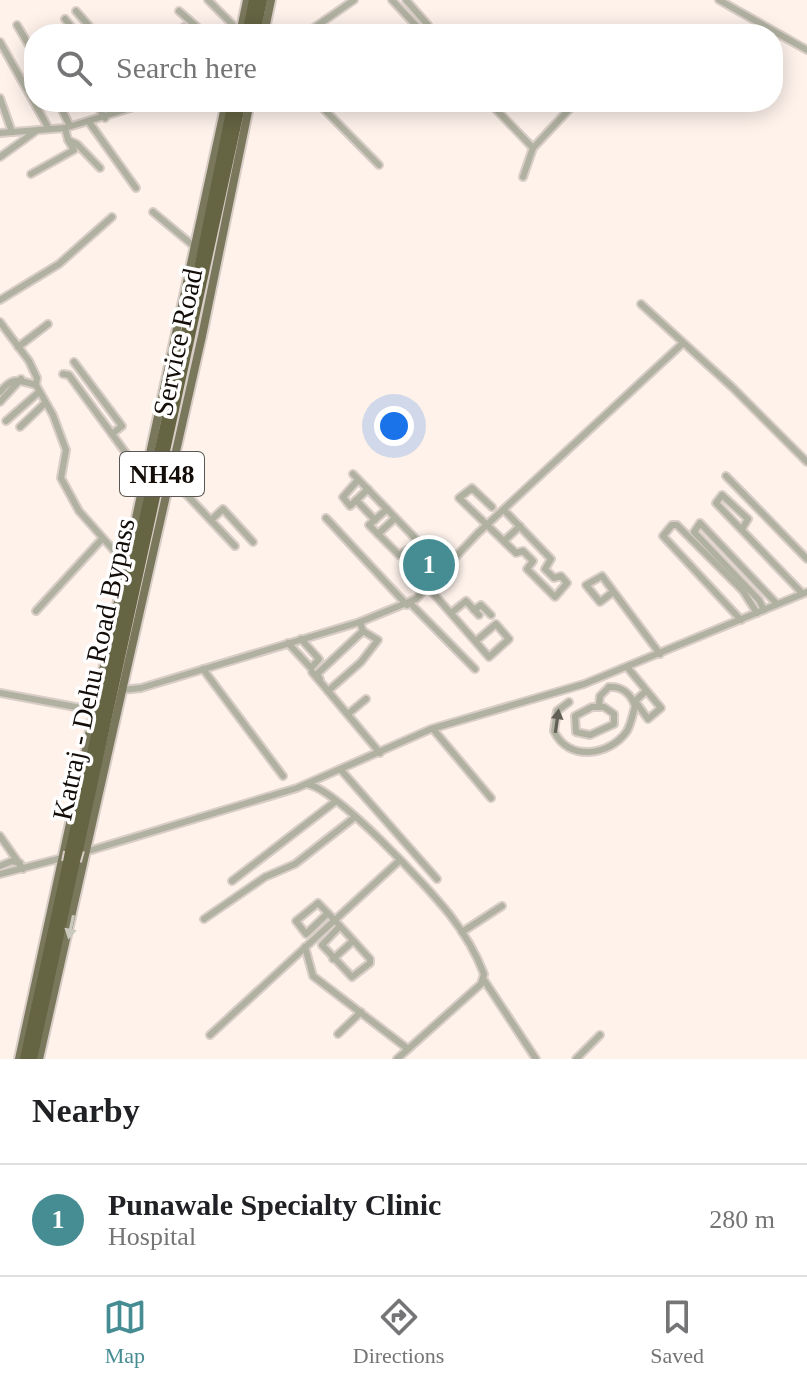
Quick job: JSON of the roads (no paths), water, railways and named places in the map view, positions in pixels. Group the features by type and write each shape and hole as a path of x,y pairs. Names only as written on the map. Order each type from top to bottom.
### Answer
{"highway":[{"path":"249,24 254,0"},
{"path":"257,24 262,0"},
{"name":"Katraj - Dehu Road Bypass","path":"22,1059 74,856 98,711 231,112"},
{"name":"Katraj - Dehu Road Bypass","path":"32,1059 74,856 147,536 166,481 215,247 239,112"},
{"path":"146,580 147,536"}],"main road":[{"path":"242,24 247,0"},
{"path":"266,24 271,0"},
{"name":"Service Road","path":"98,711 126,564 171,383 224,112"},
{"name":"Service Road","path":"215,247 248,112"},
{"path":"39,1059 74,856 122,690 157,512"}],"street":[{"path":"208,0 231,24"},
{"path":"319,24 354,0"},
{"path":"392,0 415,24"},
{"path":"406,0 427,24"},
{"path":"719,0 761,24"},
{"path":"76,11 87,24"},
{"path":"179,11 194,24"},
{"path":"65,19 69,24"},
{"path":"17,25 24,37"},
{"path":"783,36 807,50"},
{"path":"0,42 24,85"},
{"path":"0,98 12,132"},
{"path":"39,112 49,129"},
{"path":"31,174 74,150 68,140 62,112"},
{"path":"101,112 105,118"},
{"path":"0,133 67,127 117,112"},
{"path":"327,112 379,165"},
{"path":"499,112 533,148"},
{"path":"523,177 533,148 567,112"},
{"path":"89,122 136,188"},
{"path":"0,157 37,130"},
{"path":"68,140 77,144 100,168"},
{"path":"153,212 196,248"},
{"path":"0,300 59,264 112,217"},
{"path":"641,304 732,387 807,462"},
{"path":"0,322 37,378 37,387 66,450 61,478 79,511 126,564"},
{"path":"18,347 48,324"},
{"path":"122,690 360,622 408,604 487,525 682,344"},
{"path":"74,362 122,426 112,434"},
{"path":"63,374 69,375 139,471 147,474"},
{"path":"0,392 12,380 21,379 37,387"},
{"path":"0,402 21,379"},
{"path":"6,421 47,380"},
{"path":"20,427 45,403"},
{"path":"726,476 807,559"},
{"path":"368,489 350,506 342,496 356,477 368,489 395,518 444,568"},
{"path":"166,481 211,520 235,546"},
{"path":"492,507 472,488 459,498 517,553 523,550 532,560 527,569 554,597 568,586 561,576 555,579 545,569 552,560 504,510"},
{"path":"1,871 74,856 307,784 433,729 604,677 805,593 716,503 722,495 748,519 742,529"},
{"path":"356,500 375,520"},
{"path":"211,520 223,509 253,542"},
{"path":"387,509 369,525 399,555 407,550 419,562"},
{"path":"326,518 475,669"},
{"path":"378,534 395,518"},
{"path":"760,611 759,600 694,532 700,523 777,604"},
{"path":"741,620 663,536 672,525 677,525 760,611"},
{"path":"504,541 520,526"},
{"path":"36,611 102,539"},
{"path":"429,552 412,569 489,657 509,639 497,624 476,641"},
{"path":"613,592 600,602 586,585 600,575 628,608 660,654"},
{"path":"451,613 466,601 476,612 481,605 491,615"},
{"path":"328,690 361,662 378,640 363,631 360,622"},
{"path":"328,690 317,674 345,652 363,631"},
{"path":"288,643 311,668 319,659 301,639"},
{"path":"627,667 661,708 649,719 635,701 646,691"},
{"path":"203,669 283,776"},
{"path":"312,672 380,753"},
{"path":"604,677 609,687"},
{"path":"569,702 557,711 554,731 566,747 589,753 598,747 613,744 624,734 635,706 629,694 618,687 609,687 600,696 599,706"},
{"path":"566,688 569,702 578,713"},
{"path":"0,693 98,711"},
{"path":"348,714 366,699"},
{"path":"566,747 576,732 573,721 578,713 599,706 608,708 616,721 612,726 590,735 576,732"},
{"path":"433,729 491,798"},
{"path":"598,747 599,731"},
{"path":"341,770 437,879"},
{"path":"307,784 321,787 355,817 462,932 482,969 484,980 536,1059"},
{"path":"232,881 336,801"},
{"path":"204,919 265,877 295,864 355,817"},
{"path":"0,836 21,866"},
{"path":"210,1035 305,947 337,923 399,861"},
{"path":"328,913 306,934 296,921 316,902 328,913 369,957 370,963 352,977 322,945 337,923"},
{"path":"462,932 502,906"},
{"path":"333,959 353,941"},
{"path":"305,947 313,976 408,1049"},
{"path":"397,1059 484,980"},
{"path":"338,1034 361,1012"},
{"path":"576,1059 600,1035"}],"place":[{"name":"Punawale Specialty Clinic","path":"429,565"}]}
